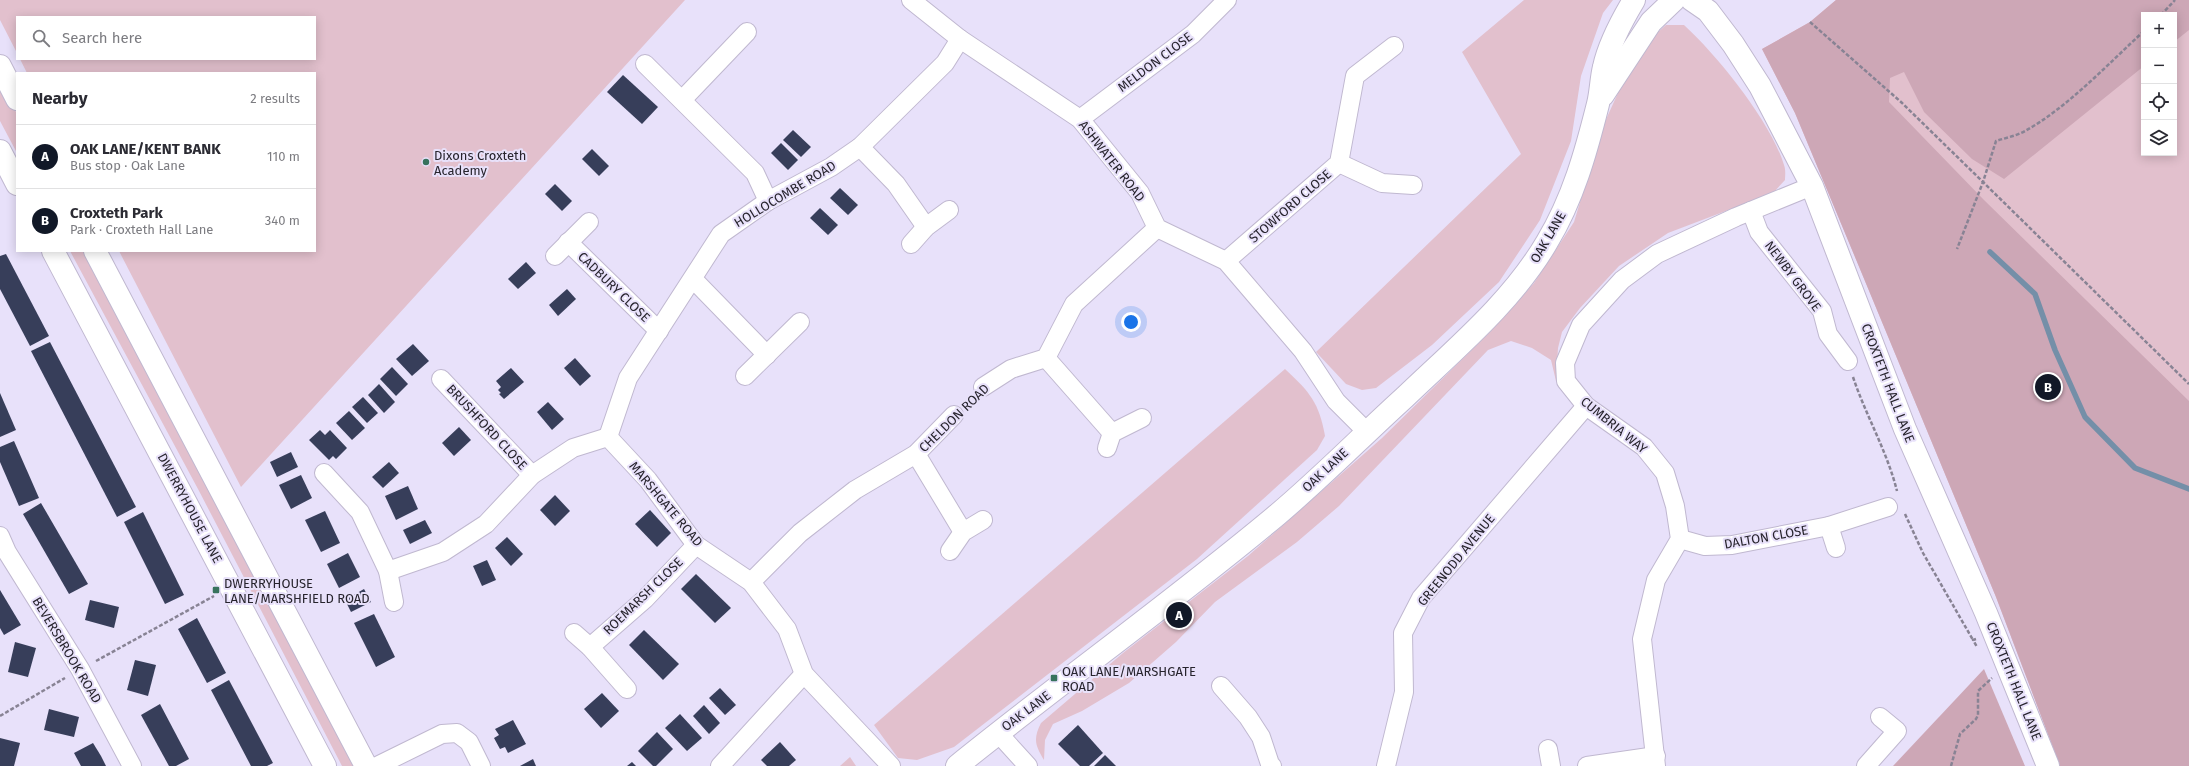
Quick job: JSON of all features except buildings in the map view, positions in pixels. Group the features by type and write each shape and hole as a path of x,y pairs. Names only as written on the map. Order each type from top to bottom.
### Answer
{"street":[{"name":"ASHWATER ROAD","path":"911,0 960,39 1080,119 1140,193 1157,228"},
{"name":"MELDON CLOSE","path":"1080,119 1193,34 1227,0"},
{"name":"OAK LANE","path":"957,766 998,733 1089,665 1278,513 1367,432 1481,322 1527,273 1547,242 1570,199 1588,144 1600,99 1604,66 1622,20 1634,0"},
{"name":"OAK LANE","path":"1600,99 1652,22 1674,0"},
{"name":"CROXTETH HALL LANE","path":"1701,4 1733,44 1760,86 1812,186 1905,429 1994,632 2048,766"},
{"path":"682,100 747,32"},
{"name":"HOLLOCOMBE ROAD","path":"608,437 628,378 721,234 768,201 831,167 860,147 945,63 960,39"},
{"name":"STOWFORD CLOSE","path":"1226,261 1339,163 1355,76 1394,46"},
{"path":"645,64 755,173 768,201"},
{"path":"0,66 16,97"},
{"path":"860,147 896,184 926,227"},
{"path":"0,151 16,182"},
{"path":"1339,163 1382,183 1413,185"},
{"name":"CUMBRIA WAY","path":"1680,539 1675,506 1665,473 1644,447 1586,406 1566,381 1564,363 1582,325 1622,280 1657,254 1751,211 1812,186"},
{"path":"911,244 926,227 949,210"},
{"name":"NEWBY GROVE","path":"1751,211 1759,232 1822,311 1828,334 1848,361"},
{"name":"CADBURY CLOSE","path":"555,256 589,222"},
{"path":"1142,418 1109,441 1046,358 1074,304 1157,228 1226,261 1303,351 1336,401 1367,432"},
{"name":"CADBURY CLOSE","path":"568,242 659,331"},
{"name":"DWERRYHOUSE LANE","path":"54,252 325,766"},
{"path":"97,252 366,766"},
{"path":"693,279 767,355"},
{"path":"745,376 800,322"},
{"name":"CHELDON ROAD","path":"983,387 1011,369 1046,358"},
{"name":"BRUSHFORD CLOSE","path":"441,379 532,475"},
{"name":"GREENODD AVENUE","path":"1386,766 1404,692 1403,633 1421,598 1586,406"},
{"name":"CHELDON ROAD","path":"751,582 806,528 855,490 916,454 954,415"},
{"path":"388,571 443,552 486,524 532,475 573,448 608,437"},
{"name":"MARSHGATE ROAD","path":"608,437 648,480 696,545 751,582 787,629 804,674 891,766"},
{"path":"916,454 963,532"},
{"path":"324,473 360,512 388,571 394,602"},
{"name":"DALTON CLOSE","path":"1680,539 1705,546 1732,545 1829,526 1894,505"},
{"path":"950,551 963,532 983,520"},
{"path":"1829,526 1836,548"},
{"name":"BEVERSBROOK ROAD","path":"0,536 7,552 80,669 132,766"},
{"path":"1587,766 1656,761 1642,639 1656,580 1680,539"},
{"name":"ROEMARSH CLOSE","path":"590,647 645,599 696,545"},
{"path":"574,633 590,647 627,689"},
{"path":"720,766 804,674"},
{"path":"1221,686 1248,717 1261,736 1272,766"},
{"path":"1866,766 1896,731 1880,716"},
{"path":"377,766 442,734 457,733 468,742 481,766"},
{"path":"998,733 1028,766"}],"path":[{"path":"2164,12 2175,0"},
{"path":"1810,22 1901,102 2189,384"},
{"path":"1957,249 1983,182 1996,141 2024,132 2049,115 2080,90 2141,34"},
{"path":"1848,361 1871,426 1891,465 1894,505 1980,652"},
{"path":"80,669 231,587"},
{"path":"1973,640 1994,632"},
{"path":"1951,766 1960,734 1976,720 1978,715 1978,691 1992,677 1989,671"},
{"path":"0,716 49,688"}],"shaded area":[{"name":"Dixons Croxteth Academy","path":"0,0 685,0 241,487 120,252 316,252 316,72 26,72 20,60 316,60 316,16 16,16 16,51 0,20"},
{"path":"1524,0 1613,0 1603,13 1581,76 1571,141 1540,220 1499,282 1432,345 1376,388 1362,390 1346,384 1316,352 1521,154 1462,52"},
{"path":"1836,0 2189,0 2189,766 2060,766 1996,597 1860,269 1795,113 1762,49 1810,22"},
{"path":"1836,0 2189,0 2189,30 2177,40 2177,12 2141,12 2141,68 2004,179 1972,159 1924,112 1904,72 1890,78 1889,102 1984,200 2189,401 2189,766 2060,766 1996,597 1860,269 1795,113 1762,49 1810,22"},
{"path":"1666,25 1684,25 1698,38 1742,90 1768,129 1785,167 1785,180 1773,193 1668,233 1619,266 1580,308 1562,332 1558,348 1556,381 1551,360 1532,348 1511,341 1488,350 1339,506 1297,542 1215,602 1176,642 1129,683 1082,711 1053,724 1045,740 1044,760 1036,742 1037,733 1041,723 1123,653 1248,556 1382,438 1490,332 1534,283 1574,222 1603,126 1627,73 1649,40"},
{"path":"0,81 16,112 16,151 0,121"},
{"path":"71,252 89,252 354,766 342,766 198,489"},
{"path":"1285,369 1307,392 1320,415 1325,436 1317,450 1197,559 954,747 917,760 898,758 874,725"},
{"path":"1984,669 2025,766 1893,766"},
{"path":"850,757 856,766 840,766"}],"waterway":[{"path":"1990,252 2035,294 2055,350 2085,417 2135,468 2189,489"}],"place":[{"name":"Dixons Croxteth Academy","path":"426,162"},
{"name":"Croxteth Park","path":"2048,387"},
{"name":"DWERRYHOUSE LANE/MARSHFIELD ROAD","path":"216,590"},
{"name":"OAK LANE/KENT BANK","path":"1179,615"},
{"name":"OAK LANE/MARSHGATE ROAD","path":"1054,678"}]}
